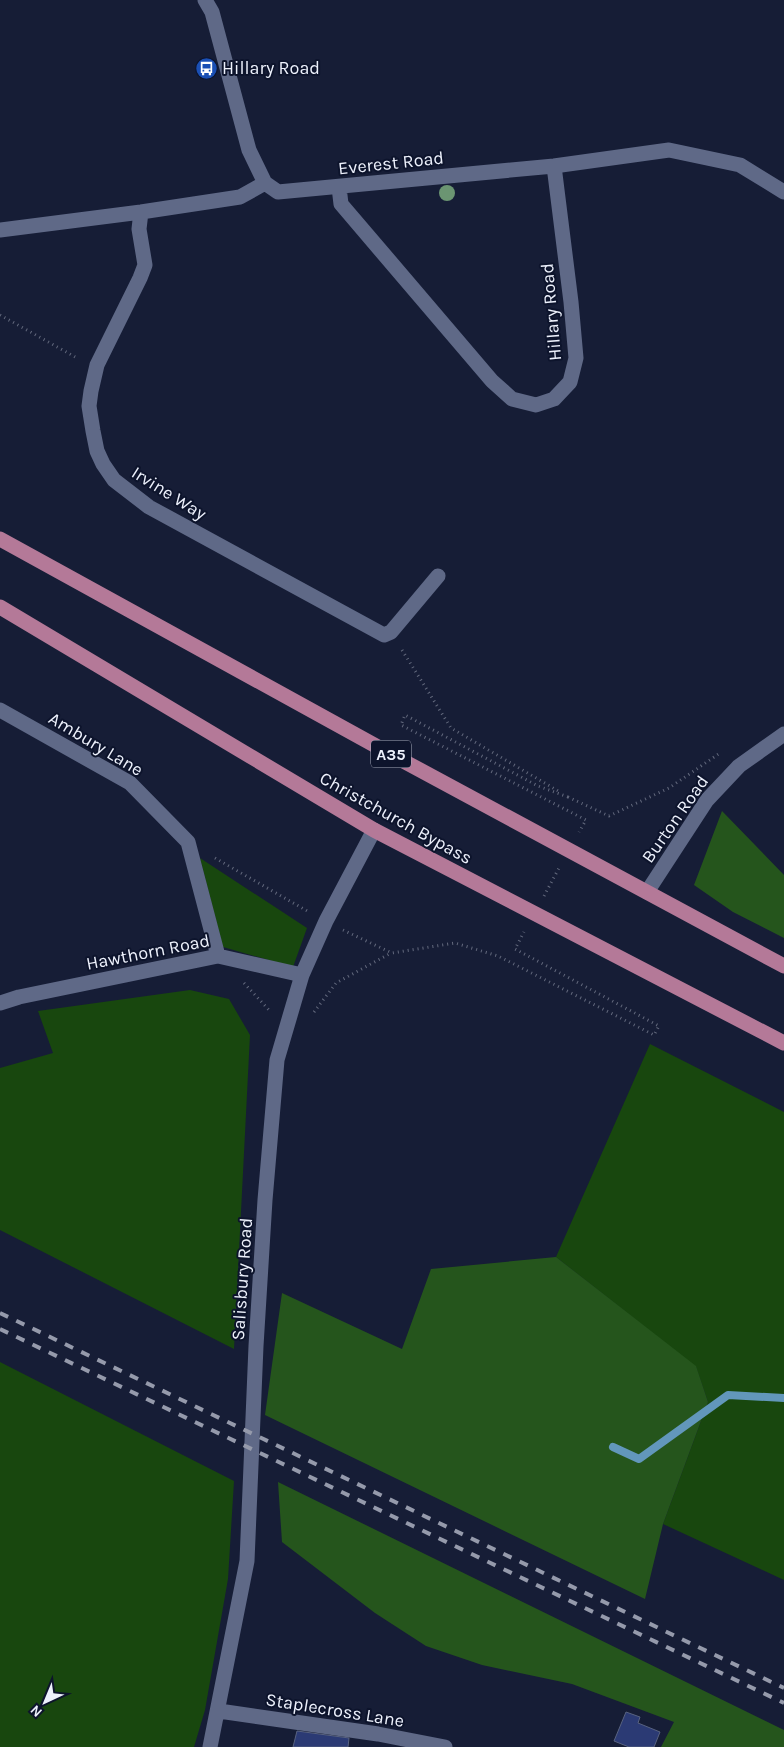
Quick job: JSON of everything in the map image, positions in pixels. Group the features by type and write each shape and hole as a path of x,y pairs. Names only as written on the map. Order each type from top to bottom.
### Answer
{"main road":[{"name":"A35","path":"0,539 406,763 784,966"},
{"name":"Christchurch Bypass","path":"0,607 374,830 784,1043"}],"street":[{"path":"0,230 240,197 265,183 249,150 212,12 206,0"},
{"name":"Everest Road","path":"265,183 278,192 339,188 554,166 669,150 740,165 784,192"},
{"name":"Hillary Road","path":"339,188 341,204 492,381 512,400 536,406 554,399 570,382 576,358 554,166"},
{"name":"Irvine Way","path":"141,212 138,229 145,265 96,365 89,406 97,450 103,464 114,480 149,507 384,635 391,632"},
{"path":"391,632 438,576"},
{"name":"Ambury Lane","path":"0,710 130,783 188,842 218,956"},
{"name":"Burton Road","path":"647,892 707,800 739,766 784,734"},
{"name":"Salisbury Road","path":"210,1747 219,1711 247,1561 256,1346 265,1200 278,1060 302,975 326,921 374,830"},
{"name":"Hawthorn Road","path":"0,1003 19,997 218,956 302,975"},
{"name":"Staplecross Lane","path":"219,1711 378,1734 445,1747"}],"path":[{"path":"0,315 79,359 96,365"},
{"path":"391,632 451,728 568,797"},
{"path":"576,837 586,820 401,725 405,715 538,786 568,797 609,816 669,788 727,748"},
{"path":"543,898 562,863"},
{"path":"455,943 498,956 654,1035 659,1026 515,949 529,924"},
{"path":"312,1014 336,983 392,953"}],"green space":[{"path":"722,811 784,875 784,938 733,912 694,885"},
{"path":"200,858 307,928 293,967 223,947"},
{"path":"190,990 229,999 250,1035 234,1349 0,1230 0,1068 53,1053 38,1011"},
{"path":"650,1044 784,1112 784,1580 663,1524 708,1402 696,1367 556,1257"},
{"path":"556,1257 696,1366 708,1402 663,1524 645,1599 265,1415 282,1293 402,1349 431,1269"},
{"path":"0,1362 234,1481 228,1579 205,1710 194,1747 0,1747"},
{"path":"278,1482 784,1730 784,1747 661,1747 674,1722 572,1684 482,1665 426,1646 375,1613 282,1542"}],"building":[{"path":"626,1712 640,1717 638,1723 660,1732 654,1747 629,1747 614,1741"},
{"path":"297,1731 349,1738 348,1747 293,1747"}],"waterway":[{"path":"613,1447 639,1459 728,1395 784,1398"}],"railway":[{"path":"0,1313 784,1688"},
{"path":"0,1329 784,1703"}],"place":[{"name":"Hillary Road","path":"206,68"}]}
